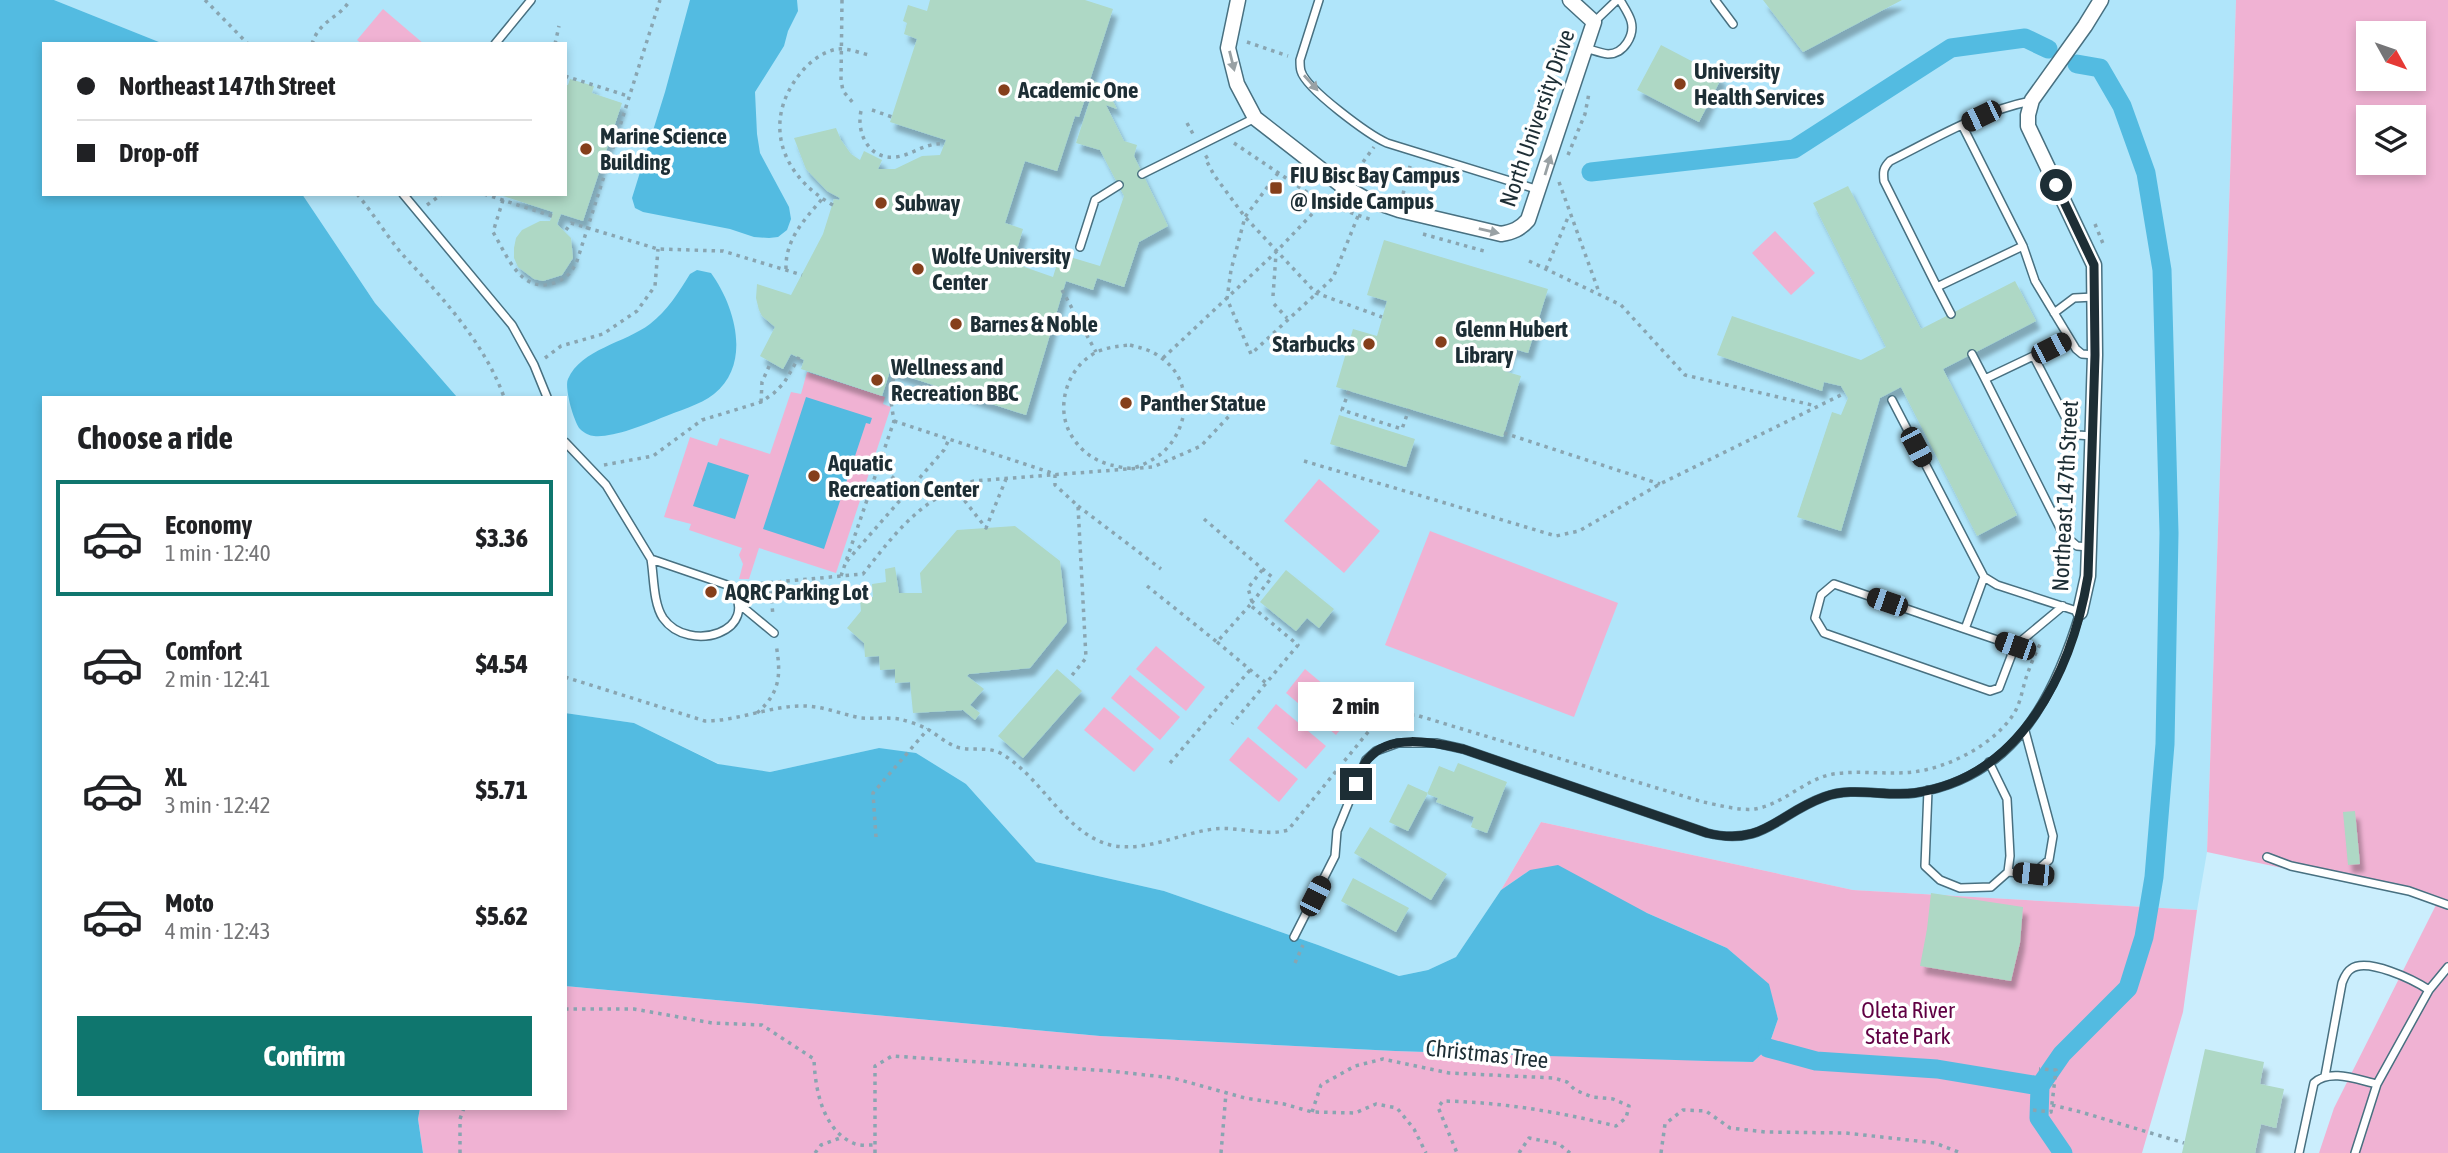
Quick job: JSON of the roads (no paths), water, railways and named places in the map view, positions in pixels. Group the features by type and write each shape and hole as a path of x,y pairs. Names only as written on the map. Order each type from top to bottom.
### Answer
{"street":[{"path":"1238,0 1228,48 1237,84 1255,118"},
{"path":"1570,0 1594,22"},
{"path":"2032,100 2101,0"},
{"name":"North University Drive","path":"1255,118 1341,185 1364,198 1399,210 1501,233 1511,232 1522,227 1528,220 1540,190 1594,22"},
{"name":"Northeast 147th Street","path":"2032,100 2028,126 2094,265 2095,355 2088,576 2080,612"}],"lane":[{"path":"497,42 531,0"},
{"path":"1319,0 1300,60 1300,69 1311,86 1371,135 1413,153 1540,190"},
{"path":"1585,48 1605,54 1614,53 1622,49 1629,40 1631,20 1618,0 1594,22"},
{"path":"1715,0 1733,24"},
{"path":"1951,314 1884,181 1884,167 1890,161 2001,107 2032,100"},
{"path":"1142,174 1255,118"},
{"path":"1962,125 2022,246 2035,281 2076,349 2082,354 2095,355"},
{"path":"1080,247 1096,200 1119,186"},
{"path":"405,196 512,325 534,365 547,396"},
{"path":"1937,287 2022,246"},
{"path":"2054,313 2074,298 2095,297"},
{"path":"1985,379 2034,358 2069,339"},
{"path":"1972,354 2063,534 2077,546 2089,547"},
{"path":"2034,358 2073,432 2093,436"},
{"path":"1294,937 1335,856 1337,831 1366,760 1376,751 1398,743 1436,743 1463,749 1725,838 1740,838 1760,831 1826,796 1850,793 1897,794 1953,783 2008,748 2025,731 2048,696 2060,671 2080,612 1997,585 1984,577 1892,400"},
{"path":"567,444 606,485 651,559 659,610 663,619 682,633 709,637 734,622 739,604 737,595 730,586 651,559"},
{"path":"1965,629 1984,577"},
{"path":"2015,646 1834,584 1821,594 1815,618 1824,633 1990,691 1999,688 2003,682 2015,646 2063,606"},
{"path":"739,604 774,633"},
{"path":"2008,872 2033,874 2049,860 2053,836 2025,731"},
{"path":"1928,790 1925,866 1940,880 1960,888 1991,887 2008,872 2010,856 2007,799 1989,762"},
{"path":"2267,857 2291,866 2409,891 2448,905"},
{"path":"2325,1076 2342,983 2348,970 2359,965 2397,973 2414,979 2429,990"},
{"path":"2355,1153 2377,1084 2429,990 2448,967"},
{"path":"2299,1153 2314,1083 2325,1076 2377,1084"}],"water":[{"path":"0,0 54,0 159,42 42,42 42,196 303,196 375,303 456,396 42,396 42,1110 420,1110 418,1119 423,1153 0,1153"},
{"path":"690,0 797,0 798,11 784,46 755,92 760,153 789,207 791,219 787,230 778,237 754,237 635,208 632,198"},
{"path":"697,270 711,273 720,286 733,318 736,351 726,382 714,394 689,408 637,427 601,436 583,432 575,420 567,390 568,379 574,369 593,353 650,324 667,307 690,274"},
{"name":"Aquatic Recreation Center","path":"806,397 872,418 870,424 866,423 824,549 763,529"},
{"path":"708,462 749,475 735,519 693,506"},
{"path":"567,713 634,723 718,764 770,772 879,748 916,753 966,784 1036,862 1164,891 1399,976 1428,970 1456,957 1501,890 1530,870 1558,865 1647,913 1727,948 1769,984 1778,1019 1768,1048 1753,1062 1395,1051 1100,1036 567,986"}],"waterway":[{"path":"1591,172 1794,149 1951,48 2025,38 2048,49"},
{"path":"2040,1086 2062,1054 2128,988 2144,937 2154,877 2165,744 2169,533 2162,270 2146,173 2122,106 2100,68 2077,64"},
{"path":"1768,1048 1816,1061 1937,1069 2040,1086 2039,1118 2063,1153"}],"place":[{"name":"University Health Services","path":"1680,84"},
{"name":"Academic One","path":"1004,90"},
{"name":"Marine Science Building","path":"586,149"},
{"name":"FIU Bisc Bay Campus @ Inside Campus","path":"1276,188"},
{"name":"Subway","path":"881,203"},
{"name":"Wolfe University Center","path":"918,269"},
{"name":"Barnes & Noble","path":"956,324"},
{"name":"Glenn Hubert Library","path":"1441,342"},
{"name":"Starbucks","path":"1369,344"},
{"name":"Wellness and Recreation BBC","path":"877,380"},
{"name":"Panther Statue","path":"1126,403"},
{"name":"Aquatic Recreation Center","path":"814,476"},
{"name":"AQRC Parking Lot","path":"711,592"}],"park label":[{"name":"Oleta River State Park","path":"1908,1023"}]}
